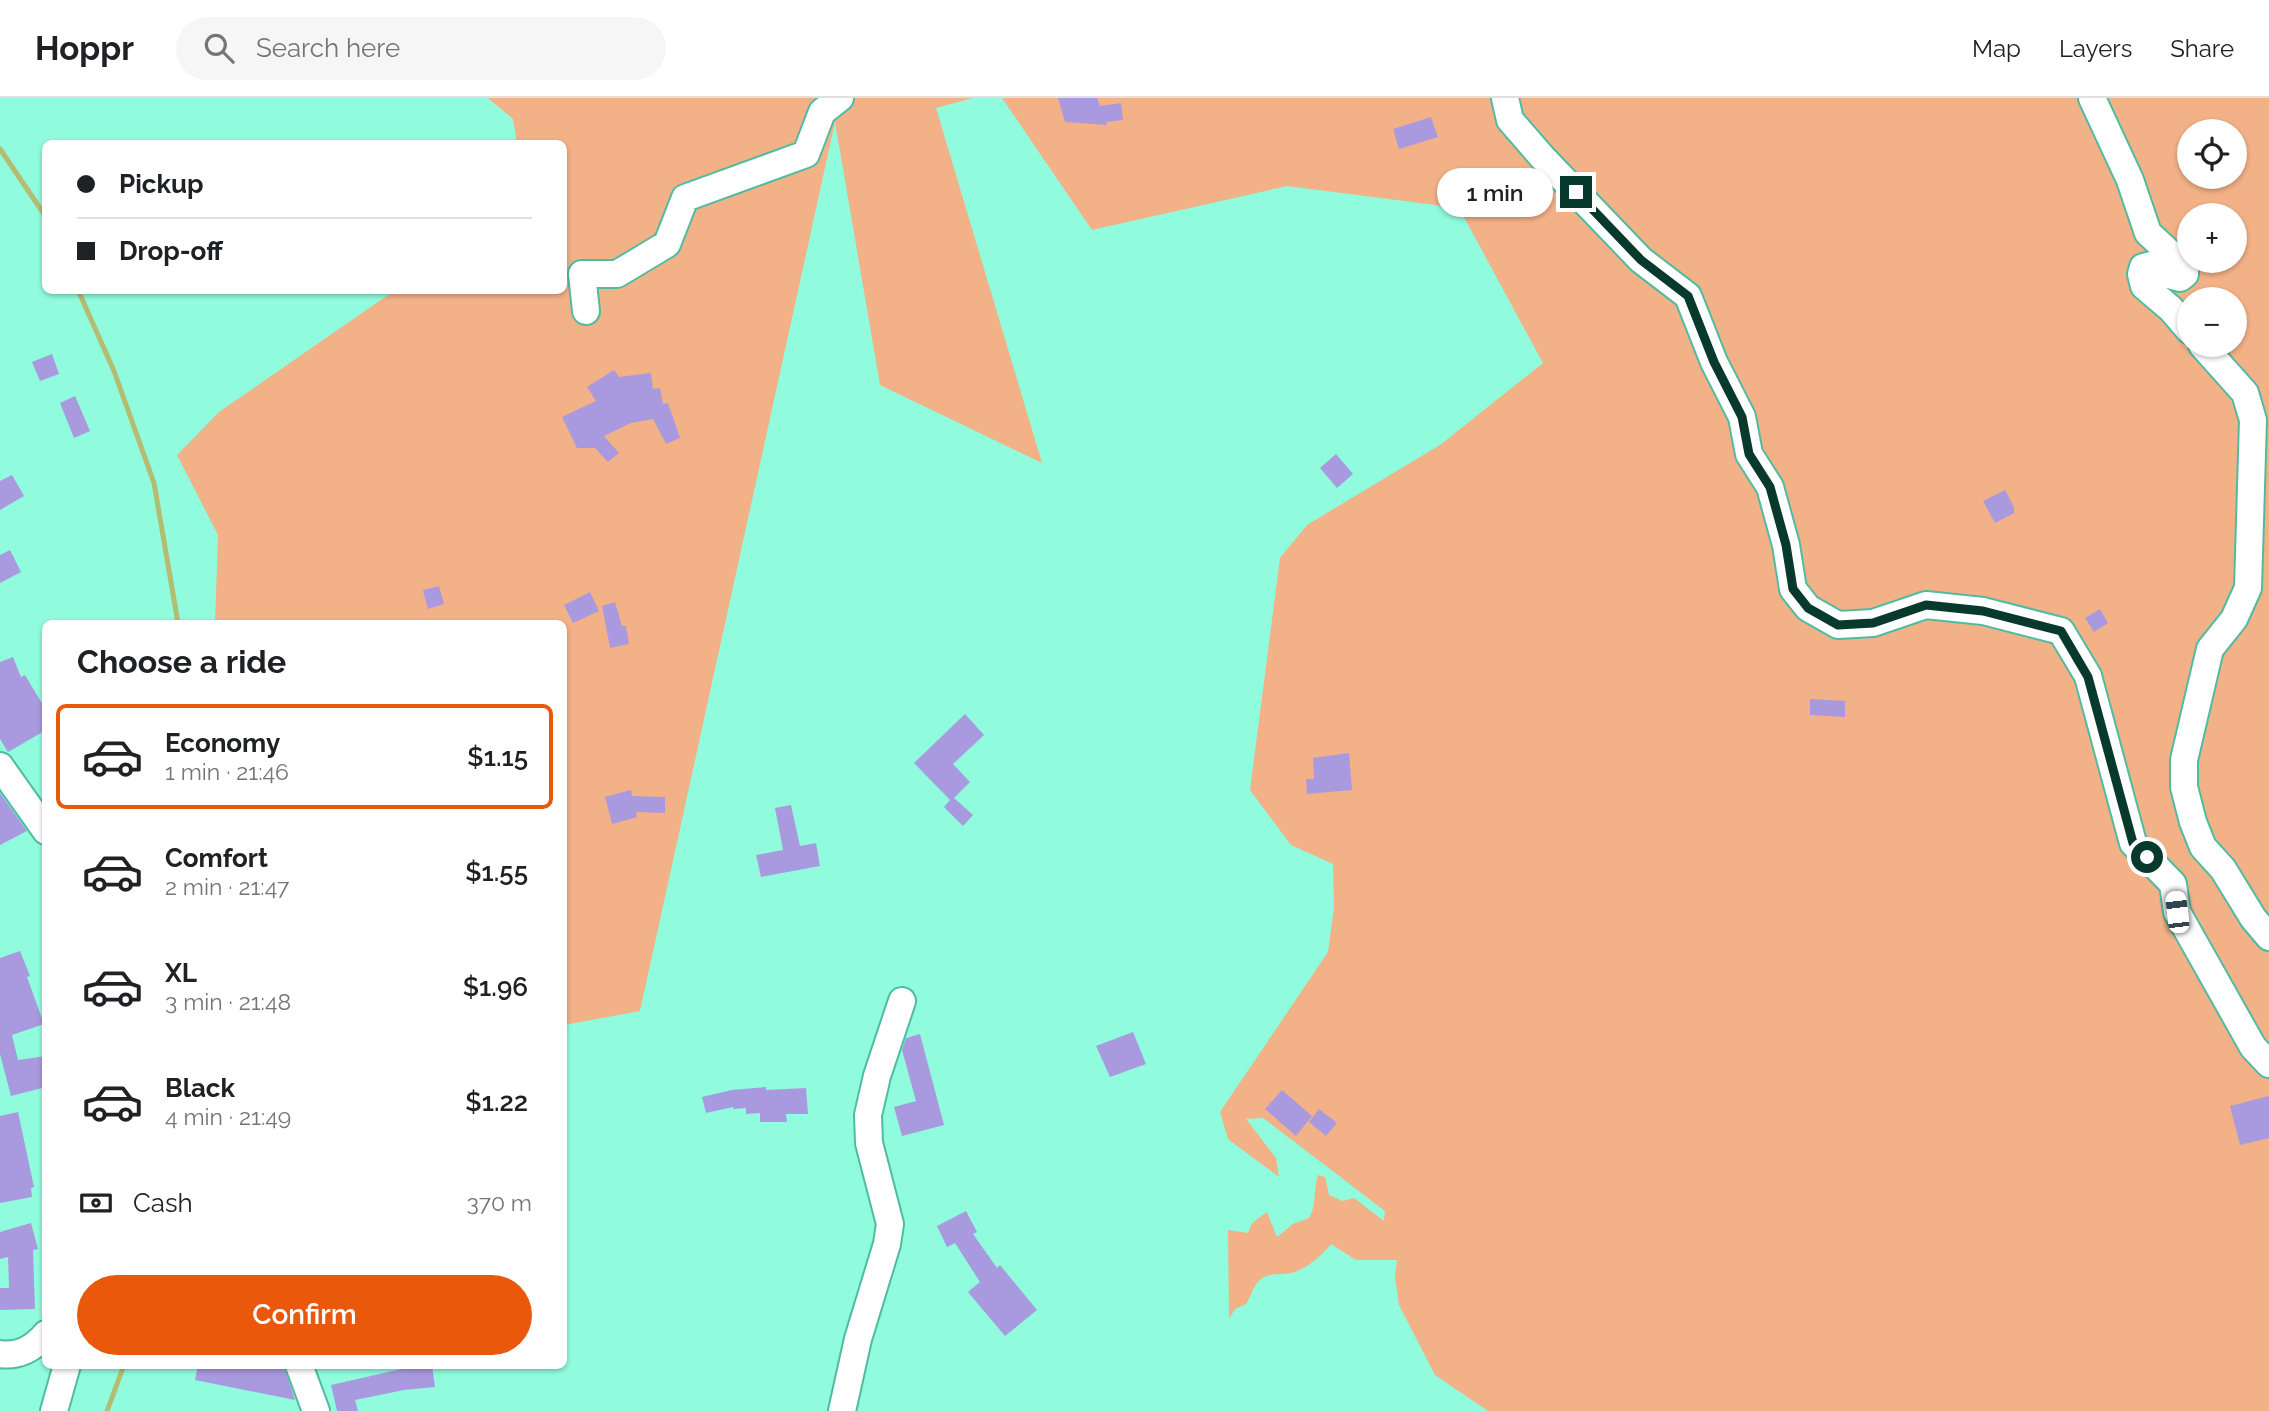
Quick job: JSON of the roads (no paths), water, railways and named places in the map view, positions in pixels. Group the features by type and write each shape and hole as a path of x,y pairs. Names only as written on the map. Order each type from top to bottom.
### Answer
{"street":[{"path":"586,312 582,274 617,274 667,244 685,198 806,154 822,112 840,98"},
{"path":"1505,98 1510,120 1543,158 1641,260 1688,296 1714,362 1742,417 1749,454 1770,487 1786,545 1793,589 1808,608 1838,625 1873,623 1926,605 1983,611 2061,631 2088,677 2133,843 2173,884 2177,912 2253,1046 2269,1064"},
{"path":"2092,98 2130,180 2148,233 2185,267 2185,274 2180,278 2151,265 2143,267 2141,274 2144,286 2177,316"},
{"path":"2213,357 2245,393 2253,420 2248,588 2234,619 2210,649 2184,760 2184,787 2203,847 2223,869 2253,918 2269,937"},
{"path":"0,766 42,825"},
{"path":"842,1411 858,1339 890,1224 869,1143 868,1115 877,1076 902,1000"},
{"path":"0,1354 11,1356 30,1348 42,1338"},
{"path":"54,1411 66,1369"},
{"path":"300,1369 316,1411"}],"waterway":[{"path":"0,149 42,211"},
{"path":"80,294 114,371 154,483 177,620"},
{"path":"107,1411 123,1369"}]}
